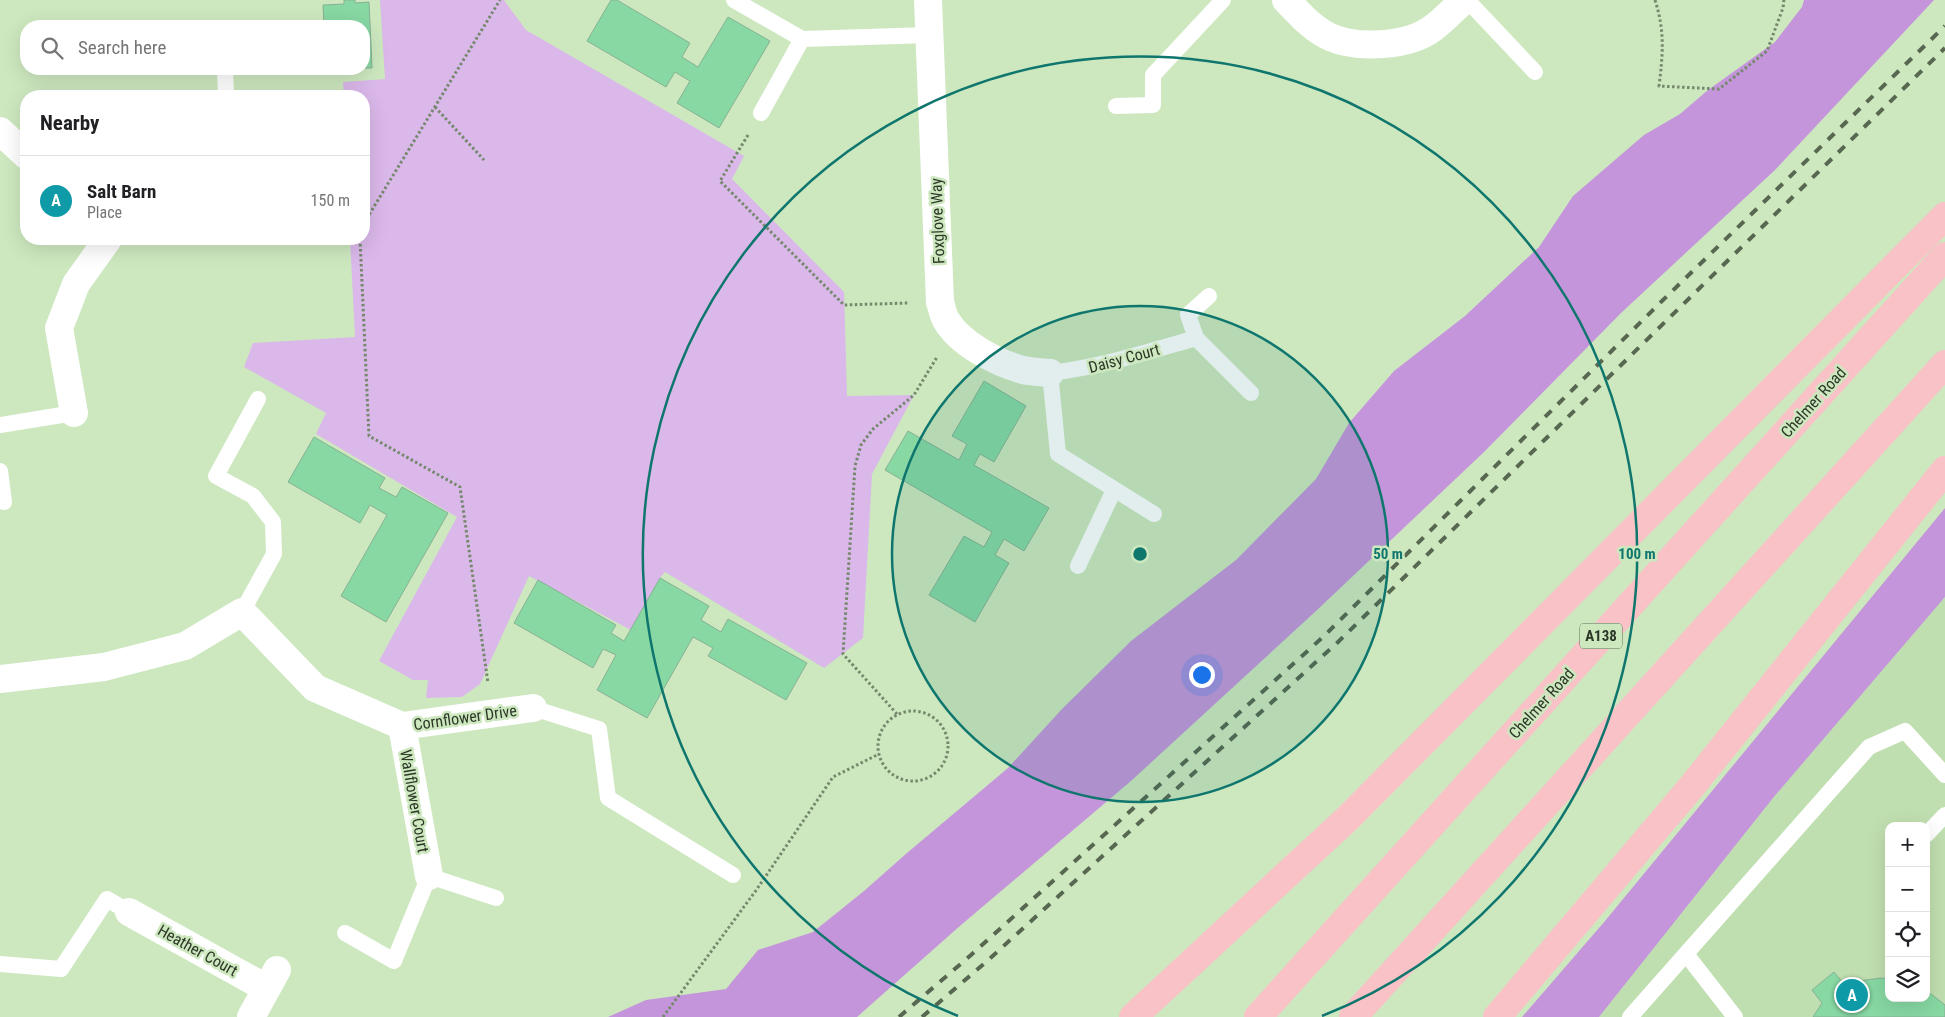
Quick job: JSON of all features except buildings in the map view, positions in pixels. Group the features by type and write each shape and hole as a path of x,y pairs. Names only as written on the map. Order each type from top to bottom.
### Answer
{"main road":[{"path":"1134,1017 1348,818 1945,216"},
{"name":"Chelmer Road","path":"1258,1017 1945,256"},
{"path":"1353,1017 1945,364"},
{"path":"1497,1017 1699,777 1945,470"}],"street":[{"name":"Foxglove Way","path":"928,0 940,302 945,320 970,345 997,360 1024,370 1050,372"},
{"path":"1286,0 1310,24 1329,36 1352,43 1379,44 1408,40 1432,29 1465,0"},
{"path":"0,131 20,149"},
{"path":"74,413 59,328 76,284 104,245"},
{"path":"0,679 104,667 185,646 242,612"},
{"name":"Cornflower Drive","path":"242,612 315,688 402,726 534,708"},
{"name":"Wallflower Court","path":"402,726 428,876"},
{"name":"Heather Court","path":"129,912 272,979 251,1017"}],"lane":[{"path":"734,0 802,39 929,35"},
{"path":"1116,106 1153,105 1153,75 1223,0"},
{"path":"1465,0 1535,72"},
{"path":"761,113 802,39"},
{"path":"225,75 226,90"},
{"path":"1209,296 1188,315 1196,338 1251,393"},
{"name":"Daisy Court","path":"1050,372 1081,369 1114,362 1196,338"},
{"path":"1050,372 1058,454 1154,514"},
{"path":"242,612 274,554 274,522 253,496 216,476 258,399"},
{"path":"0,425 74,413"},
{"path":"0,471 4,502"},
{"path":"1078,566 1114,490"},
{"path":"534,708 599,729 608,798 733,875"},
{"path":"1630,1017 1869,747 1905,731 1945,775"},
{"path":"1930,831 1945,815"},
{"path":"345,934 394,960 428,876 496,898"},
{"path":"0,964 62,969 107,899 129,912"},
{"path":"1686,954 1735,1017"}],"path":[{"path":"370,212 500,0"},
{"path":"1655,0 1661,20 1663,55 1659,86 1719,89 1767,51 1783,8 1784,0"},
{"path":"435,107 484,160"},
{"path":"761,113 720,181 844,305 940,302"},
{"path":"360,245 370,436 460,488 493,714"},
{"path":"898,714 843,654 855,466 861,446 865,440 873,429 914,395 953,330"},
{"path":"909,711 921,711 932,716 941,724 947,734 949,746 947,758 942,768 933,776 923,780 912,782 900,779 890,773 883,765 879,754 878,743 881,731 888,721 898,714 909,711"},
{"path":"662,1017 757,889 833,776 879,754"}],"shaded area":[{"path":"380,0 504,0 526,30 744,156 732,179 844,292 847,396 914,395 872,474 863,638 824,668 665,572 631,630 529,576 480,684 462,697 426,698 428,680 413,680 379,661 457,517 316,434 326,413 244,367 253,343 355,337 350,245 370,245 370,90 344,90 343,82 385,79"},
{"path":"1804,0 1934,0 1775,170 1621,313 1484,452 1316,611 1131,781 961,925 857,1017 608,1017 646,1000 726,989 758,950 813,932 864,891 1008,768 1062,709 1131,641 1236,560 1316,479 1349,423 1394,371 1465,316 1539,247 1573,196 1644,135 1680,114 1708,90 1775,42 1802,7"},
{"path":"1945,508 1945,597 1773,798 1599,1017 1522,1017 1605,921"},
{"path":"1945,597 1945,1017 1599,1017 1773,798"}],"railway":[{"path":"899,1017 971,955 1323,637 1663,300 1945,26"},
{"path":"922,1017 986,962 1338,642 1945,48"}],"place":[{"name":"Salt Barn","path":"1852,995"}]}
